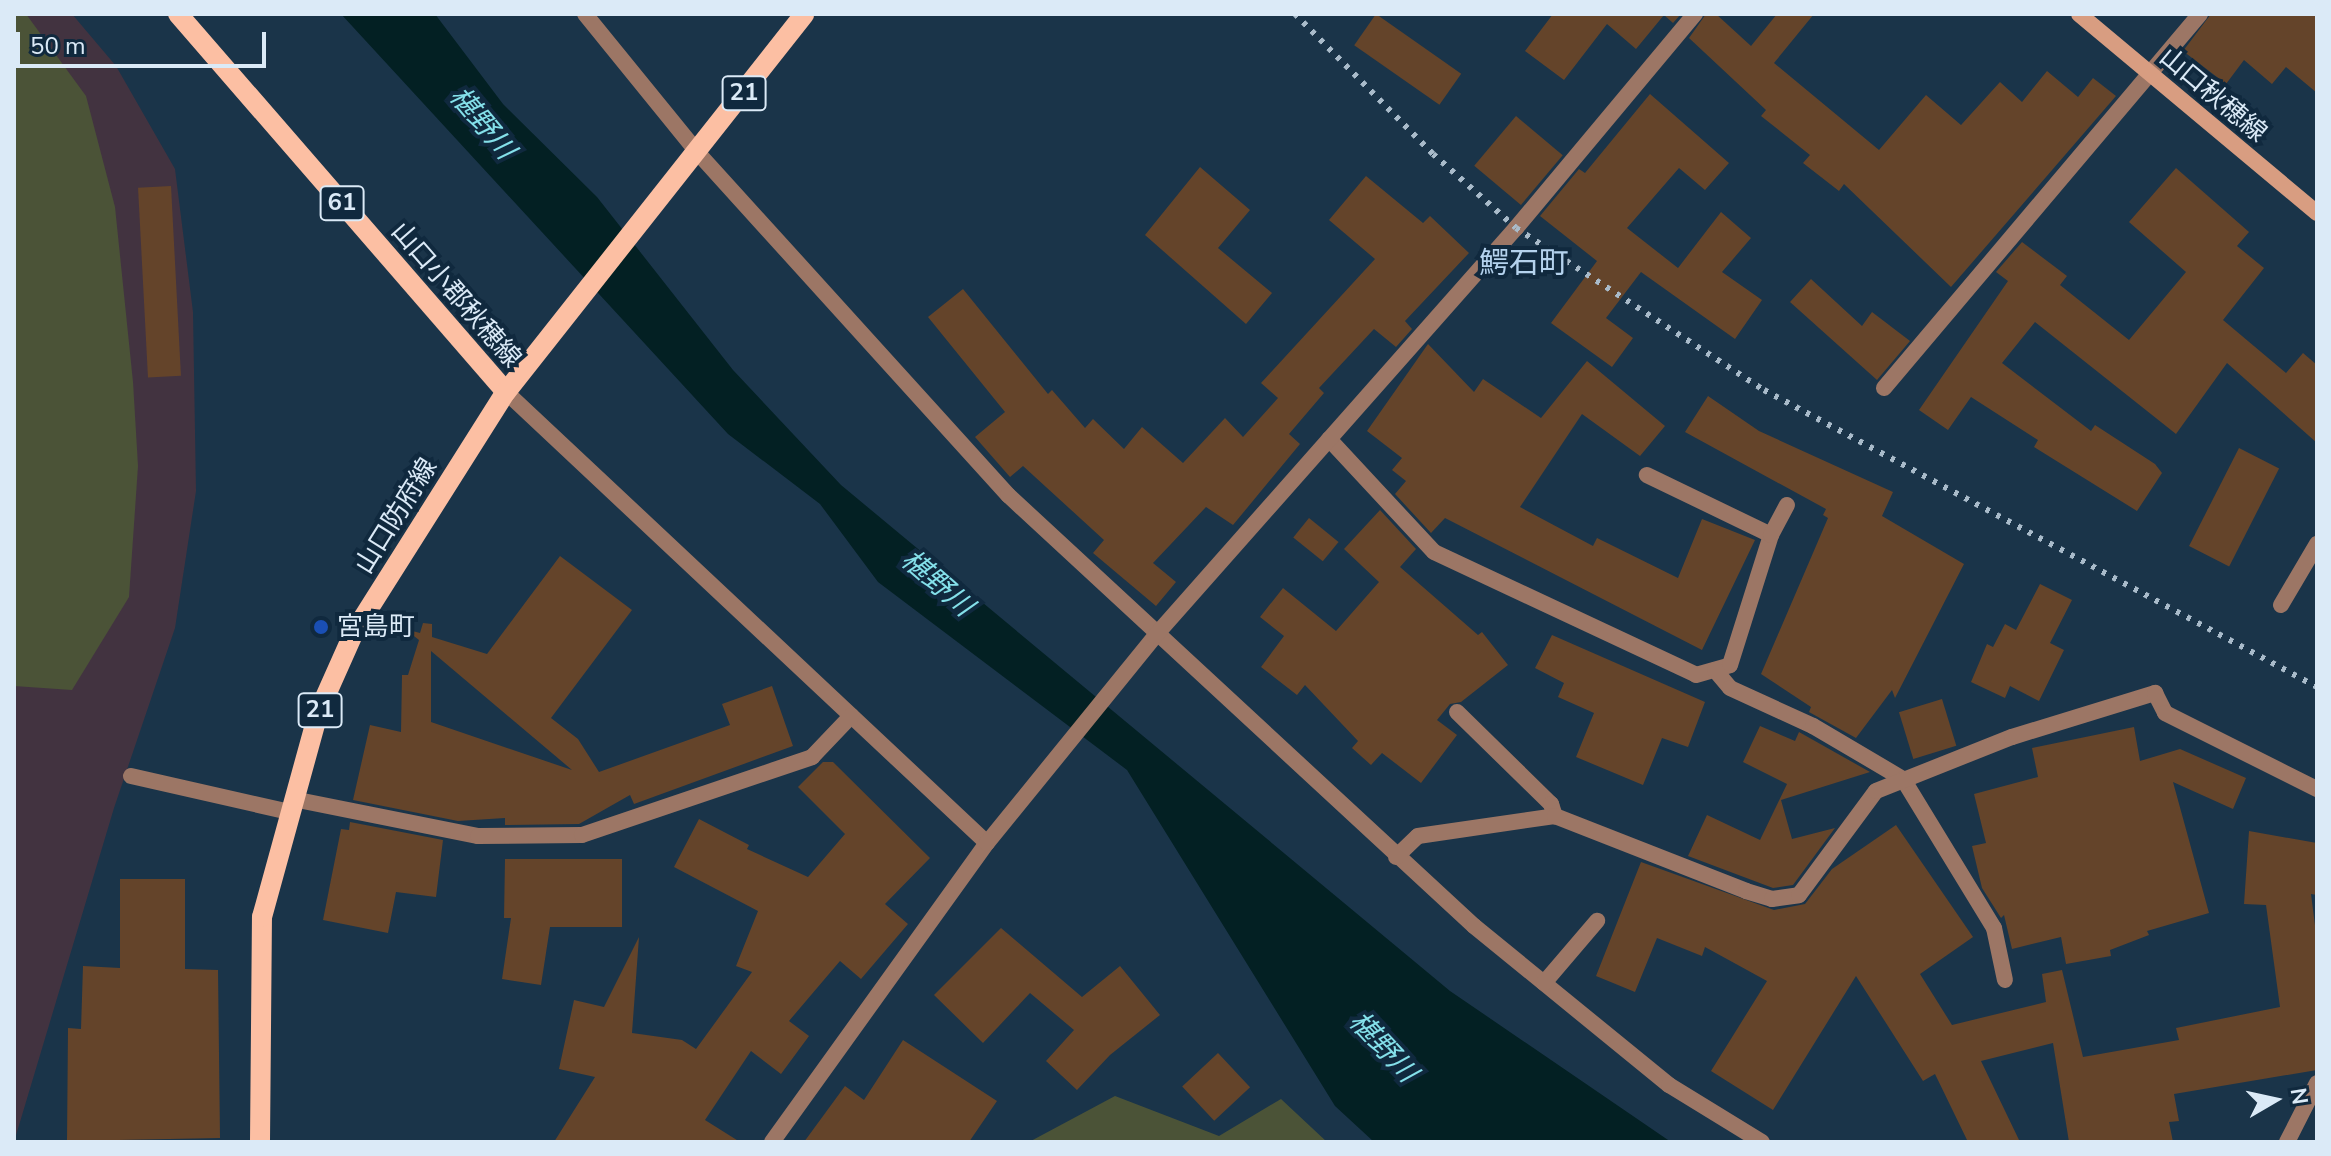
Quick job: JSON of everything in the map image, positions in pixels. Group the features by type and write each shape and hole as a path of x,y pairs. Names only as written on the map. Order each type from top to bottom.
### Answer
{"main road":[{"name":"山口小郡秋穂線","path":"178,14 506,392"},
{"name":"山口防府線","path":"260,1142 262,917 318,713 354,632 506,392 698,153 804,14"},
{"name":"山口秋穂線","path":"2079,14 2317,213"}],"street":[{"path":"585,14 698,153 1008,495 1155,636 1396,857 1544,983 1669,1085 1762,1142"},
{"path":"772,1142 993,837 1155,636 1516,228 1695,14"},
{"path":"1884,388 2151,76 2200,14"},
{"path":"506,392 851,716 993,837"},
{"path":"1329,439 1434,552 1696,675 1730,665 1771,535 1787,505"},
{"path":"1647,475 1771,535"},
{"path":"2281,605 2317,544"},
{"path":"1715,670 1730,688 1813,726 1903,779 1994,928 2005,980"},
{"path":"1396,857 1418,836 1555,816 1772,899 1799,895 1876,791 2012,737 2155,693 2165,713 2317,789"},
{"path":"1457,712 1551,804 1555,816"},
{"path":"131,776 478,836 582,835 812,757 851,716"},
{"path":"1544,983 1597,921"},
{"path":"2287,1142 2317,1083"}],"shaded area":[{"path":"14,14 72,14 116,66 175,169 193,312 196,491 175,628 114,808 14,1142"},
{"path":"14,14 26,14 86,96 115,207 133,382 138,466 129,597 72,690 14,686"},
{"path":"1115,1096 1219,1136 1281,1099 1327,1142 1029,1142"}],"water":[{"name":"椹野川","path":"341,14 435,14 503,104 597,197 733,370 841,485 1450,991 1671,1142 1374,1142 1335,1106 1127,770 878,582 820,504 728,434"}],"building":[{"path":"1376,14 1461,74 1439,105 1354,45"},
{"path":"1553,14 1681,14 1673,23 1664,15 1636,49 1607,24 1564,80 1525,51"},
{"path":"1706,14 1716,14 1751,46 1777,14 1814,14 1774,63 1879,150 1926,95 1961,125 2000,82 2022,102 2047,71 2078,97 2093,78 2116,96 1951,287 1844,184 1839,191 1803,163 1810,155 1761,116 1766,110 1689,38"},
{"path":"2211,14 2317,14 2317,93 2286,67 2272,84 2244,60 2226,84 2183,51"},
{"path":"1650,94 1729,163 1705,190 1679,168 1627,228 1678,268 1721,212 1751,238 1722,272 1762,300 1735,339 1641,272 1606,318 1633,338 1612,367 1551,323 1597,261 1540,216 1579,169 1585,173"},
{"path":"1516,116 1563,155 1521,205 1474,166"},
{"path":"1200,167 1250,210 1218,248 1272,293 1246,324 1145,235"},
{"path":"2176,168 2249,232 2237,246 2264,268 2223,320 2286,373 2303,353 2317,365 2317,443 2227,363 2176,434 2035,322 2002,363 2091,431 2095,425 2155,464 2162,473 2137,511 2034,447 2038,440 1971,397 1948,430 1919,410 2008,281 1996,272 2022,242 2067,276 2060,285 2129,340 2186,272 2129,222"},
{"path":"1366,176 1423,223 1430,216 1469,253 1405,321 1412,329 1396,347 1374,329 1319,388 1324,393 1289,434 1300,444 1233,525 1206,507 1153,563 1176,582 1156,606 1093,553 1104,540 1023,466 1010,477 975,437 1005,412 928,317 963,289 1048,394 1052,390 1085,428 1093,419 1124,449 1142,427 1183,463 1225,418 1243,437 1278,398 1261,383 1375,259 1329,220"},
{"path":"171,186 181,376 148,377 138,188"},
{"path":"1811,279 1862,326 1872,312 1910,341 1877,380 1790,302"},
{"path":"1428,344 1474,392 1483,379 1541,418 1587,361 1665,426 1640,456 1582,414 1520,507 1593,546 1597,538 1678,578 1702,519 1755,540 1702,650 1445,518 1431,533 1395,494 1406,481 1392,470 1402,458 1367,431"},
{"path":"1708,396 1759,431 1893,492 1882,516 1964,564 1895,698 1892,690 1856,738 1809,712 1811,707 1761,674 1828,518 1823,515 1826,509 1685,432"},
{"path":"2239,448 2279,468 2229,566 2189,546"},
{"path":"1380,510 1416,549 1400,567 1478,635 1482,632 1508,665 1461,702 1450,704 1437,720 1457,735 1421,783 1382,753 1371,765 1352,748 1358,741 1305,685 1297,695 1261,667 1284,636 1260,617 1283,588 1336,631 1379,582 1344,549"},
{"path":"1309,518 1339,542 1323,561 1293,537"},
{"path":"560,556 632,610 551,718 578,739 599,772 730,725 722,704 772,686 793,746 634,804 630,795 579,824 505,825 505,818 458,821 353,800 370,725 401,732 402,675 408,675 419,640 405,629 420,633 423,623 432,624 432,637 487,654","holes":["431,651 572,770 431,722"]},
{"path":"2040,584 2072,600 2050,643 2064,650 2039,701 2010,686 2005,698 1971,682 1987,644 1993,647 2005,624 2016,630"},
{"path":"1552,635 1705,702 1688,747 1662,738 1643,785 1576,757 1594,713 1558,697 1564,683 1535,668"},
{"path":"1942,699 1956,746 1913,759 1899,712"},
{"path":"1760,726 1795,741 1799,732 1870,772 1781,800 1792,839 1835,828 1793,885 1773,888 1688,856 1707,815 1760,840 1787,784 1743,762"},
{"path":"2134,727 2140,761 2180,749 2246,778 2233,809 2173,782 2209,913 2147,931 2149,935 2110,950 2111,956 2066,964 2061,937 2012,949 2004,915 2001,918 1982,888 1972,846 1986,843 1974,794 2038,777 2032,748"},
{"path":"823,762 833,762 930,858 885,904 908,924 861,979 840,961 789,1021 809,1036 781,1074 751,1051 705,1120 740,1142 554,1142 595,1077 559,1069 574,1000 604,1007 639,937 632,1033 682,1040 696,1049 752,972 736,966 758,911 674,867 699,819 749,845 747,849 808,877 845,834 798,787"},
{"path":"350,822 443,840 436,897 396,892 388,933 323,920 341,829 349,830"},
{"path":"1896,825 1973,937 1920,974 1952,1025 2046,1002 2042,974 2062,970 2083,1057 2179,1040 2176,1028 2280,1007 2266,905 2244,904 2249,831 2317,843 2317,895 2311,894 2317,941 2317,1070 2174,1094 2179,1121 2169,1122 2173,1142 2069,1142 2053,1043 1981,1061 2020,1142 1968,1142 1935,1074 1923,1081 1856,976 1773,1110 1711,1071 1767,981 1705,947 1702,956 1657,938 1635,992 1596,976 1641,862 1774,910 1805,904 1832,869"},
{"path":"505,859 622,859 622,927 550,927 541,985 502,979 511,918 504,918"},
{"path":"120,879 185,879 185,969 218,970 220,1138 67,1141 68,1028 81,1029 83,966 120,968"},
{"path":"1001,928 1082,997 1120,966 1160,1015 1110,1055 1077,1090 1046,1061 1074,1030 1030,993 983,1043 934,995"},
{"path":"903,1040 997,1101 969,1142 804,1142 845,1086 864,1100"},
{"path":"1218,1053 1250,1087 1214,1121 1182,1086"}],"railway":[{"path":"1295,14 1433,154 1516,228 1764,390 2317,687"}],"place":[{"name":"宮島町","path":"321,627"}],"district":[{"name":"鰐石町","path":"1524,264"}]}
